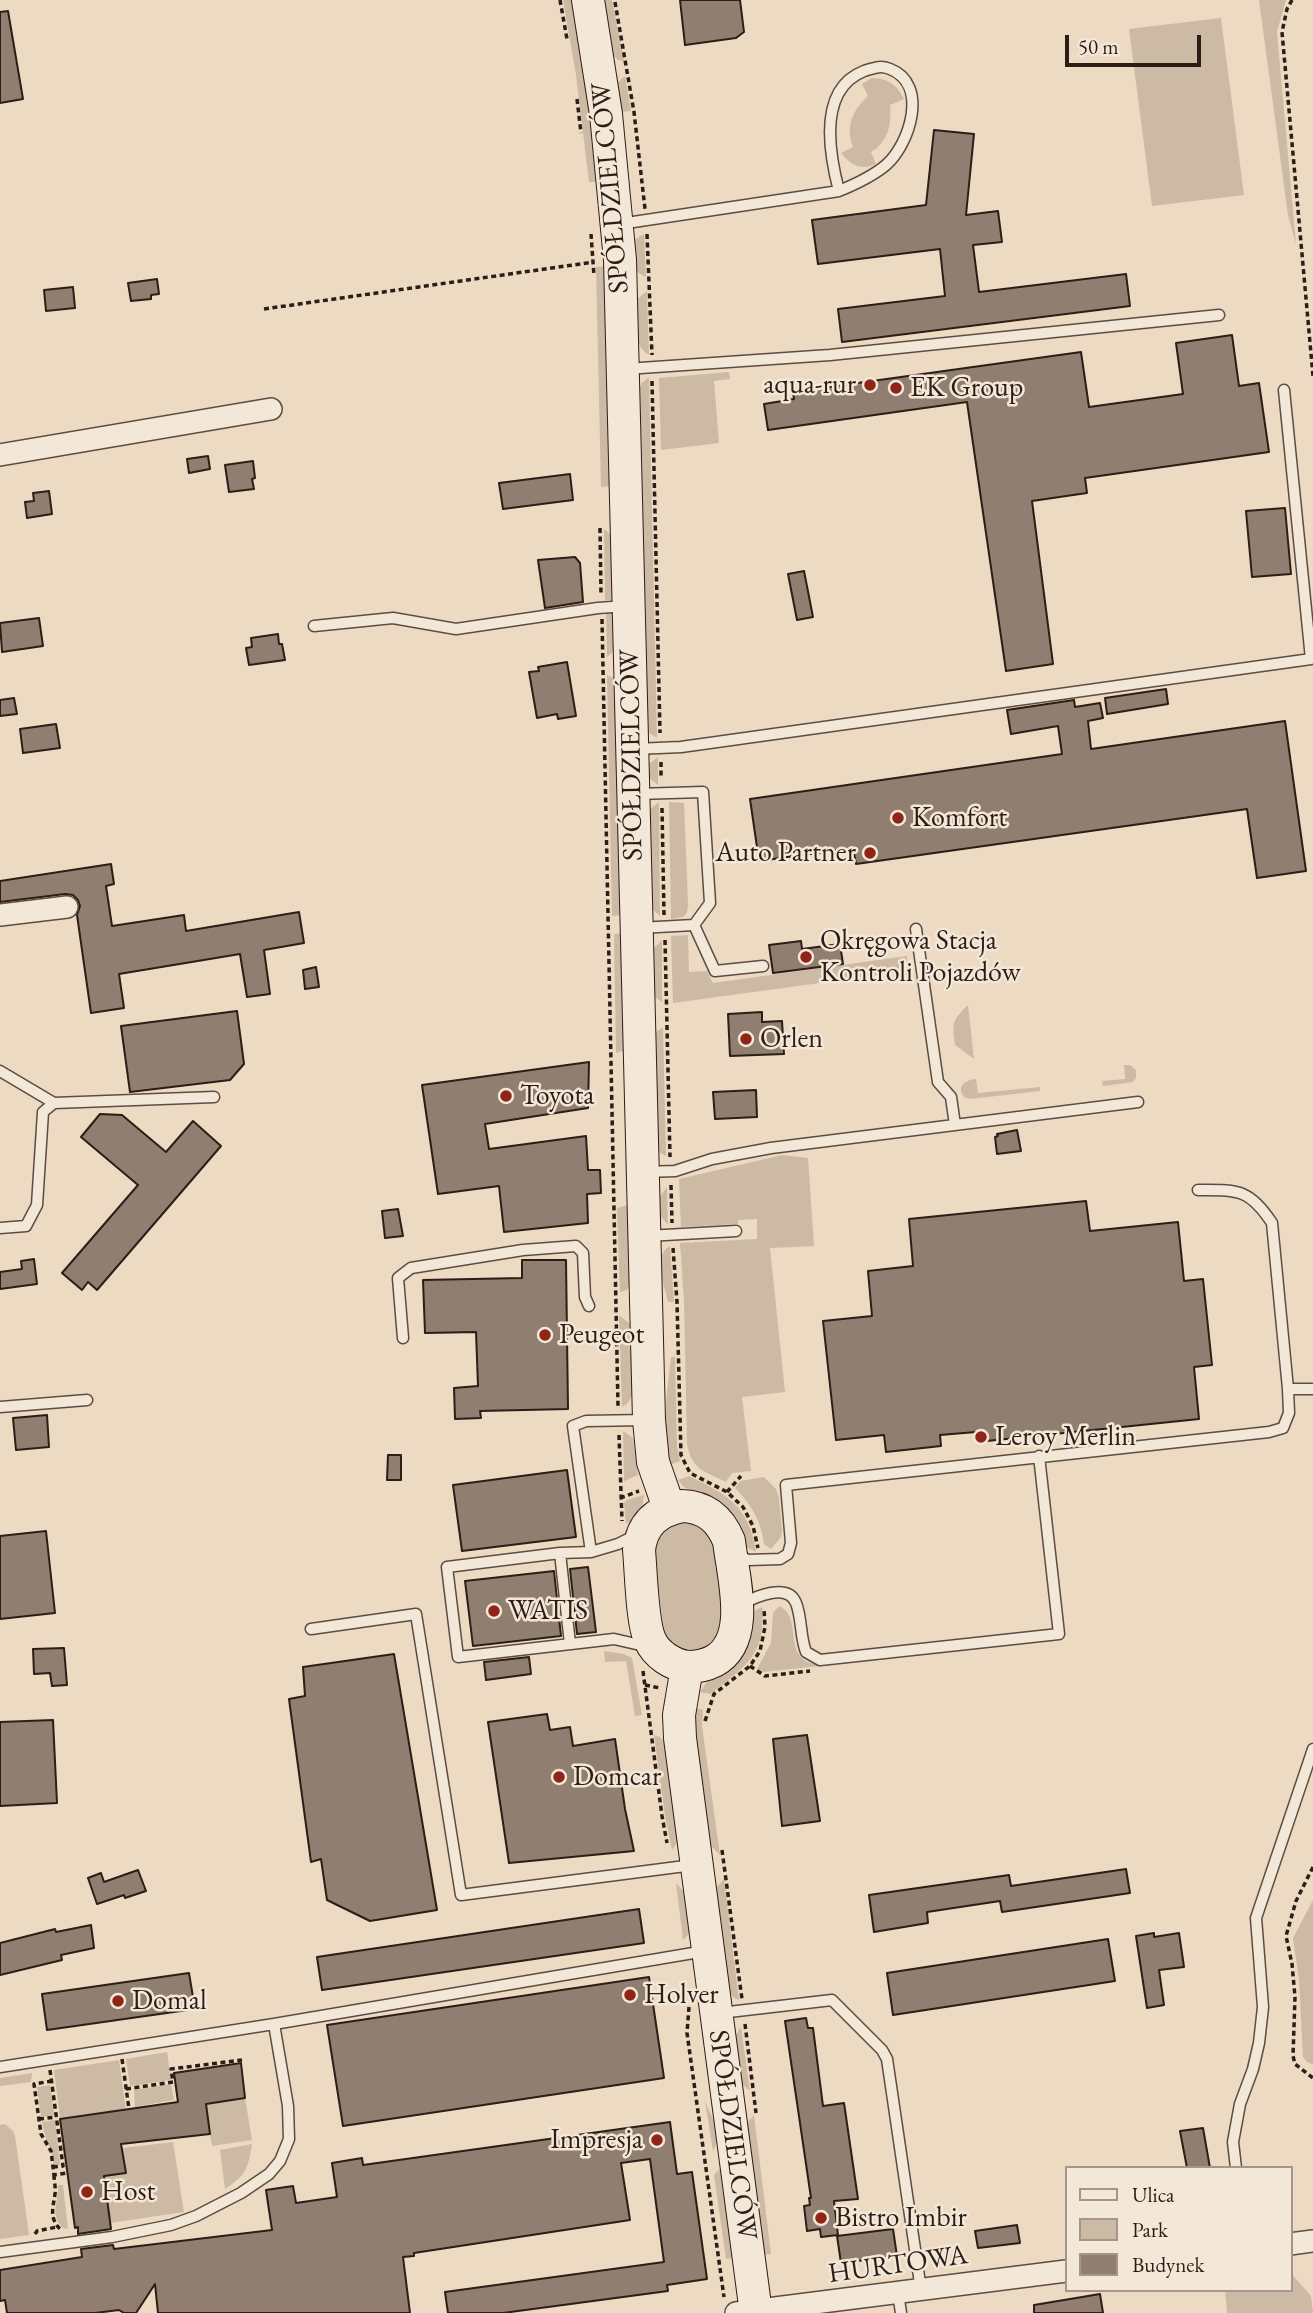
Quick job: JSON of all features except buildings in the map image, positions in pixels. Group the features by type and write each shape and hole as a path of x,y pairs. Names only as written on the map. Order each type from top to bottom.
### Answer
{"street":[{"name":"SPÓŁDZIELCÓW","path":"588,0 606,114 620,260 649,1420 653,1462 669,1508"},
{"path":"0,455 271,409"},
{"path":"0,915 67,907"},
{"path":"692,1506 712,1515 725,1531 730,1552 736,1631 727,1651 709,1663 687,1667 669,1661 655,1648 647,1631 639,1550 643,1531 655,1517 669,1508 692,1506"},
{"name":"SPÓŁDZIELCÓW","path":"687,1667 679,1715 749,2312"},
{"path":"1292,2244 1313,2241"},
{"name":"HURTOWA","path":"749,2312 900,2303 921,2290 1064,2271"}],"lane":[{"path":"618,225 839,191 860,182 887,164 904,143 911,121 913,102 906,82 892,70 879,66 868,70 858,74 841,89 829,129 839,191"},
{"path":"624,369 830,355 1219,314"},
{"path":"632,749 681,747 1311,659 1284,390"},
{"path":"314,626 393,618 456,629 598,608 629,606"},
{"path":"633,794 703,792 710,903 694,925"},
{"path":"636,928 694,925"},
{"path":"694,925 715,971 763,966"},
{"path":"916,929 937,1082 951,1097 955,1125"},
{"path":"0,1071 54,1103 214,1097"},
{"path":"642,1172 675,1171 712,1159 771,1148 1138,1102"},
{"path":"0,1228 26,1226 37,1205 43,1112 54,1103"},
{"path":"730,1552 748,1560 780,1559 788,1554 791,1543 786,1485 1283,1428 1289,1413 1288,1389 1272,1223 1262,1207 1245,1193 1198,1190"},
{"path":"645,1237 736,1231"},
{"path":"403,1338 398,1278 411,1268 523,1250 576,1245 583,1253 585,1297 589,1306"},
{"path":"1288,1389 1313,1389"},
{"path":"0,1407 88,1400"},
{"path":"591,1552 573,1426 586,1421 649,1420"},
{"path":"736,1607 771,1593 783,1592 791,1596 796,1603 806,1652 820,1660 1059,1634 1039,1456"},
{"path":"643,1531 618,1544 591,1552 560,1553 447,1567 458,1657 614,1639 655,1648"},
{"path":"560,1553 570,1644"},
{"path":"311,1629 416,1614 461,1895 696,1864"},
{"path":"1236,2166 1233,2142 1235,2129 1259,2043 1263,2007 1256,1918 1313,1749"},
{"path":"0,2067 707,1951"},
{"path":"716,2014 832,2000 883,2050 887,2059 921,2290"},
{"path":"0,2252 112,2237 171,2225 196,2216 241,2193 269,2174 279,2161 289,2139 288,2106 274,2024"}],"path":[{"path":"1292,0 1282,32 1313,376"},
{"path":"264,309 620,260"},
{"path":"727,1492 741,1476"},
{"path":"750,1666 765,1676 827,1669 834,1658"},
{"path":"1313,1867 1296,1901 1286,1936 1293,1975 1293,2056 1295,2064 1313,2078"},
{"path":"49,2060 62,2166 53,2167"},
{"path":"126,2089 173,2082 171,2069 242,2060"},
{"path":"124,2068 129,2109"},
{"path":"52,2081 34,2084 41,2134 51,2151 56,2192 52,2206 53,2220 64,2232"},
{"path":"39,2119 56,2117"},
{"path":"54,2175 67,2174"}],"green space":[{"path":"563,0 574,0 587,76 599,182 589,182 576,75"},
{"path":"601,0 612,0 624,61 618,60 610,52"},
{"path":"1259,0 1286,0 1277,32 1296,244 1288,215"},
{"path":"1221,18 1244,195 1152,206 1129,29"},
{"path":"625,76 631,111 619,112 617,83"},
{"path":"872,78 891,83 904,99 890,105 888,132 871,152 876,164 861,167 852,164 841,153 853,147 850,125 858,107 868,96 862,84"},
{"path":"644,234 646,277 635,271 632,241"},
{"path":"607,266 610,486 601,487 596,267"},
{"path":"647,291 649,355 639,344 635,323 636,300"},
{"path":"729,372 730,379 714,381 719,443 661,450 659,378"},
{"path":"649,377 657,738 646,731 637,394 642,383"},
{"path":"604,529 614,537 615,600 605,600"},
{"path":"606,610 615,610 616,649 607,657"},
{"path":"607,675 618,680 623,915 612,916"},
{"path":"658,757 658,785 648,777 646,766"},
{"path":"659,802 660,916 650,907 649,810"},
{"path":"669,802 684,803 688,905 687,913 683,917 671,919"},
{"path":"625,933 626,1050 616,1053 614,934"},
{"path":"688,935 689,972 707,971 713,983 907,956 908,971 673,1003 671,936"},
{"path":"662,940 662,1002 652,995 652,950"},
{"path":"968,1005 974,1059 955,1045 954,1038 956,1019"},
{"path":"663,1027 666,1156 659,1152 655,1144 653,1039 655,1033"},
{"path":"1124,1065 1130,1065 1136,1070 1133,1082 1103,1086 1102,1081 1125,1079"},
{"path":"976,1079 978,1093 1040,1087 1040,1091 970,1099 964,1097 961,1090 963,1084"},
{"path":"782,1155 808,1158 814,1246 770,1248 785,1392 742,1397 751,1471 732,1473 726,1482 696,1465 687,1444 680,1243 757,1239 757,1219 738,1220 738,1224 681,1227 679,1179"},
{"path":"667,1187 668,1225 657,1212 658,1199"},
{"path":"628,1205 631,1282 627,1290 620,1292 617,1208"},
{"path":"670,1246 674,1302 668,1302 660,1264 664,1251"},
{"path":"619,1315 630,1324 632,1396 622,1407"},
{"path":"671,1357 675,1357 677,1446 680,1461 670,1465 665,1425"},
{"path":"623,1431 633,1438 638,1475 624,1481"},
{"path":"689,1476 715,1489 742,1513 753,1536 756,1552 746,1547 740,1536 700,1497 678,1480"},
{"path":"764,1477 776,1489 779,1498 781,1537 771,1549 764,1544 761,1528 751,1507 735,1488 740,1481"},
{"path":"644,1495 640,1512 626,1524 624,1503"},
{"path":"682,1521 702,1528 715,1545 724,1625 721,1636 702,1651 690,1652 677,1648 664,1632 653,1545 669,1525"},
{"path":"779,1606 790,1617 799,1654 806,1661 820,1666 762,1672 757,1669 771,1643 773,1613"},
{"path":"762,1607 761,1636 752,1657 713,1692 700,1692 756,1610"},
{"path":"604,1651 632,1658 642,1715 635,1716 626,1661 605,1662"},
{"path":"696,1708 703,1710 702,1726 720,1855 711,1846 694,1727"},
{"path":"654,1735 666,1744 678,1841 672,1850 665,1816"},
{"path":"724,1879 739,2000 733,1997 730,1991 716,1888"},
{"path":"676,1883 684,1892 690,1933 683,1940"},
{"path":"1313,1900 1313,2065 1303,2057 1299,1980 1293,1938"},
{"path":"741,2027 750,2091 741,2083 735,2036"},
{"path":"167,2052 171,2080 130,2086 126,2059"},
{"path":"119,2060 126,2110 60,2119 54,2070"},
{"path":"32,2073 31,2082 0,2086 0,2078"},
{"path":"171,2084 174,2100 135,2107 134,2090"},
{"path":"50,2085 54,2115 41,2117 37,2087"},
{"path":"245,2098 252,2140 212,2146 210,2134 195,2105"},
{"path":"705,2101 717,2132 713,2151"},
{"path":"754,2115 771,2254 761,2255 747,2123"},
{"path":"55,2120 60,2165 54,2165 42,2122"},
{"path":"5,2124 15,2136 29,2235 0,2239 0,2125"},
{"path":"173,2142 184,2212 110,2223 104,2172 125,2173 123,2148"},
{"path":"252,2144 245,2171 225,2189 220,2150"},
{"path":"722,2166 734,2258 726,2259 714,2175"},
{"path":"58,2185 63,2185 68,2229 63,2228 56,2218"},
{"path":"1292,2274 1311,2296 1313,2313 1227,2313 1225,2292 1292,2292"}],"place":[{"name":"aqua-rur","path":"870,385"},
{"name":"EK Group","path":"896,388"},
{"name":"Komfort","path":"898,818"},
{"name":"Auto Partner","path":"870,853"},
{"name":"Okręgowa Stacja Kontroli Pojazdów","path":"806,957"},
{"name":"Orlen","path":"746,1039"},
{"name":"Toyota","path":"506,1096"},
{"name":"Peugeot","path":"545,1335"},
{"name":"Leroy Merlin","path":"981,1437"},
{"name":"WATIS","path":"494,1611"},
{"name":"Domcar","path":"559,1777"},
{"name":"Holver","path":"630,1995"},
{"name":"Domal","path":"118,2001"},
{"name":"Impresja","path":"657,2140"},
{"name":"Host","path":"87,2192"},
{"name":"Bistro Imbir","path":"821,2218"}]}
